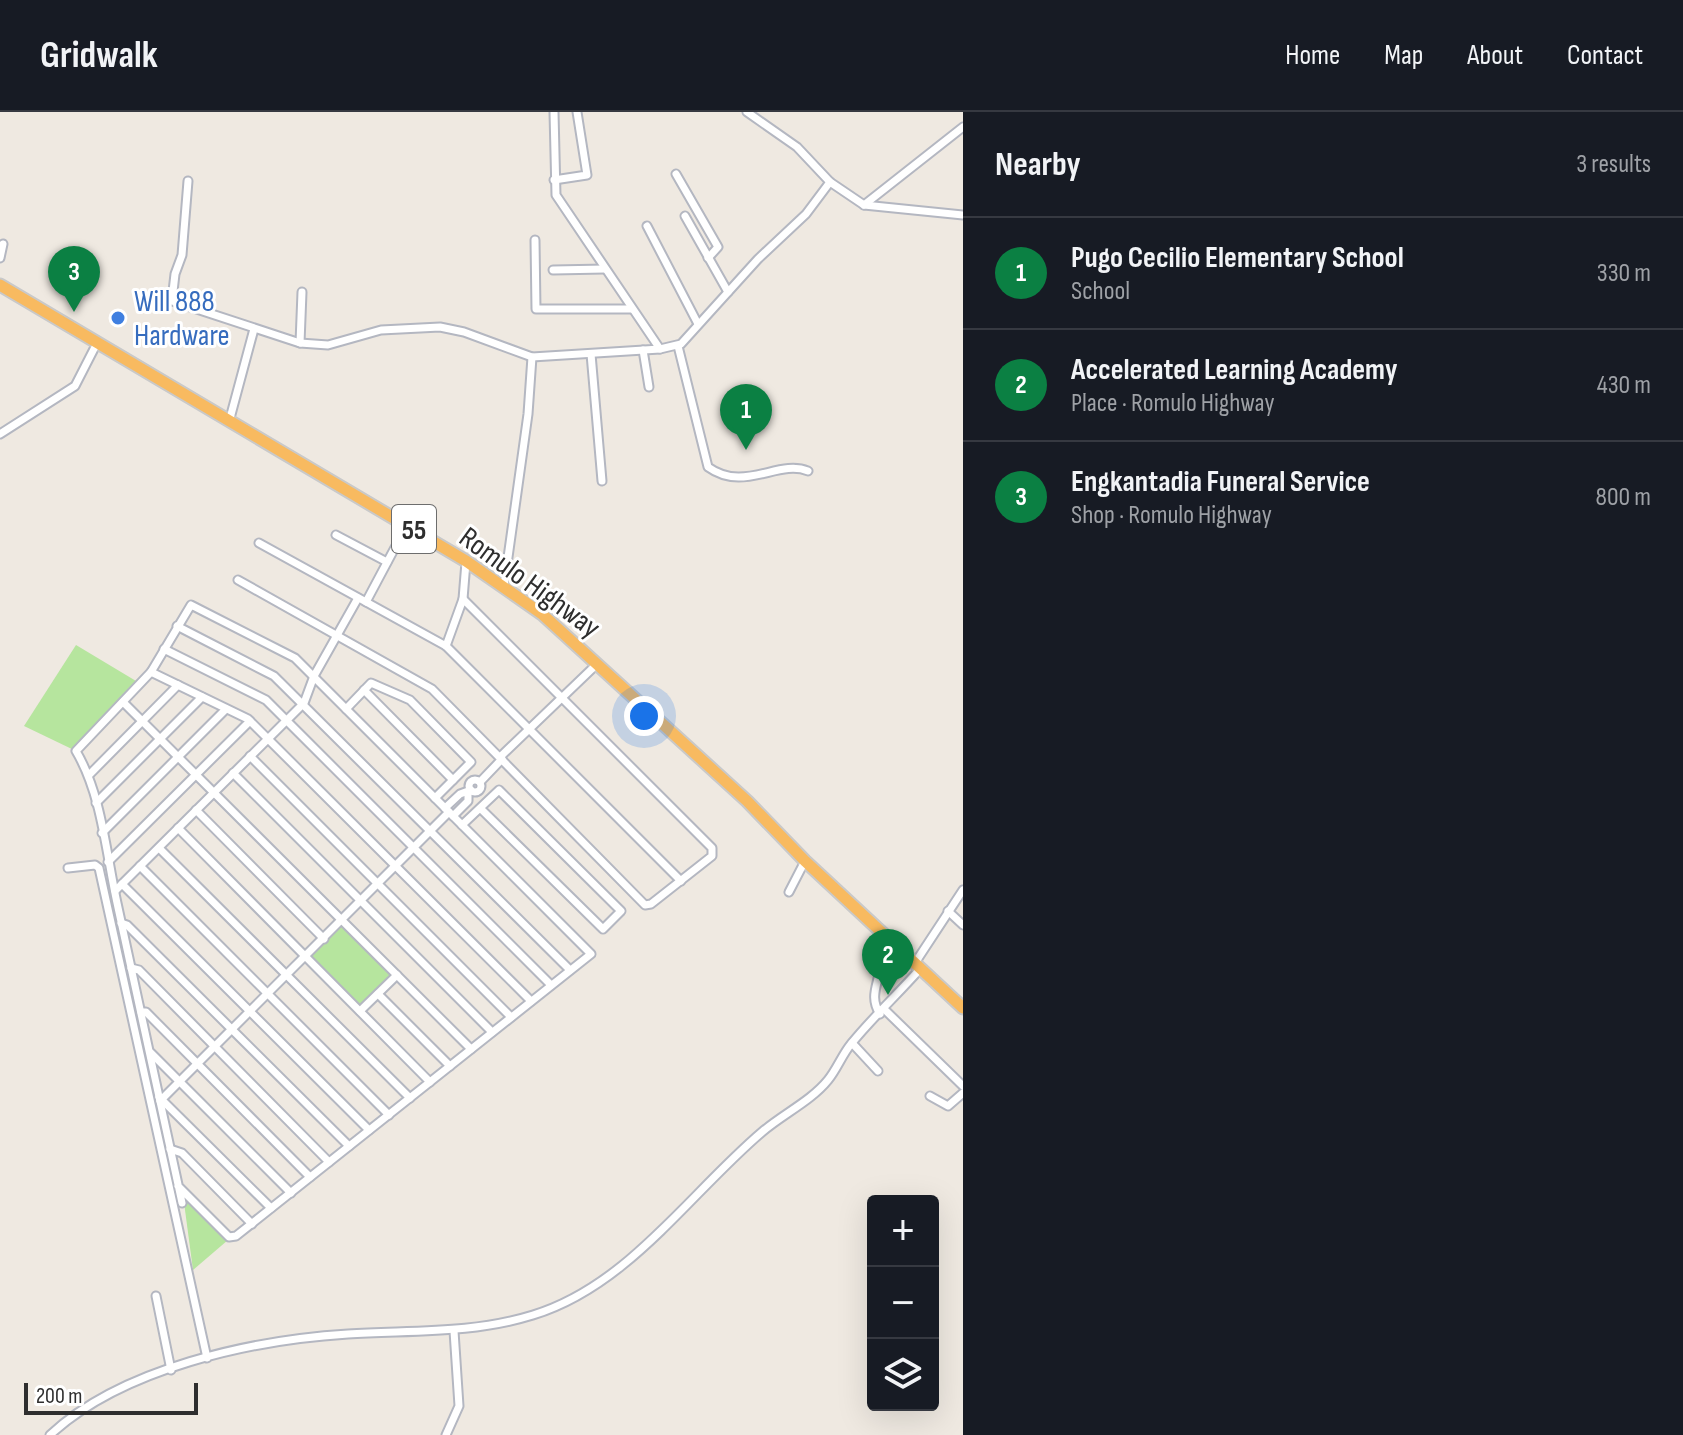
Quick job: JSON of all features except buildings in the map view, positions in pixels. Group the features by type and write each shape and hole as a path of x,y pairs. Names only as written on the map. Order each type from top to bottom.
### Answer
{"highway":[{"name":"Romulo Highway","path":"0,285 407,525 504,586 599,662 963,1008"}],"street":[{"path":"554,112 557,199 660,349"},
{"path":"554,180 587,175 577,112"},
{"path":"751,113 797,147 830,182 864,205 963,215"},
{"path":"864,205 963,127"},
{"path":"676,174 718,247 708,258"},
{"path":"188,181 182,255 169,299 300,343 328,345 381,330 440,327 464,332 532,357 678,346 806,214 830,182"},
{"path":"685,216 728,292"},
{"path":"647,226 698,324"},
{"path":"535,240 536,309 632,309"},
{"path":"0,258 3,244"},
{"path":"553,270 605,269"},
{"path":"300,343 302,292"},
{"path":"229,422 254,329"},
{"path":"0,434 75,386 97,343"},
{"path":"678,346 708,467 729,477 794,468 808,471"},
{"path":"643,350 649,387"},
{"path":"591,354 602,481"},
{"path":"504,586 528,414 532,357"},
{"path":"0,425 11,427"},
{"path":"115,891 304,703 314,676 407,525"},
{"path":"336,535 387,562"},
{"path":"259,543 446,646 681,881"},
{"path":"446,646 463,599 466,561"},
{"path":"238,580 423,682 645,905 712,856 714,850 463,599"},
{"path":"178,1186 229,1237 236,1236 591,954 290,655 191,605 151,672 76,751 89,775 96,803 121,923 160,1099 170,1149 178,1186 182,1203"},
{"path":"177,626 274,676 570,970"},
{"path":"164,649 266,700 551,985"},
{"path":"160,1099 324,940 449,812 460,794 470,792 471,782 480,782 530,728 599,662"},
{"path":"151,672 250,721 531,1001"},
{"path":"346,709 371,683 410,700 471,762 435,798"},
{"path":"89,775 178,685"},
{"path":"364,690 453,780"},
{"path":"96,803 202,697"},
{"path":"123,702 471,1049"},
{"path":"102,833 226,709"},
{"path":"108,862 250,721"},
{"path":"250,756 511,1017"},
{"path":"233,773 492,1032"},
{"path":"462,825 499,790 621,911 603,929 480,808"},
{"path":"196,810 324,940"},
{"path":"178,828 430,1082"},
{"path":"159,848 410,1098"},
{"path":"789,892 805,861"},
{"path":"68,868 95,865 99,868 207,1358"},
{"path":"140,866 389,1115"},
{"path":"122,884 369,1130"},
{"path":"50,1435 79,1411 119,1389 207,1358 274,1343 344,1334 454,1331 533,1315 595,1286 763,1131 825,1084 852,1043 882,1012 918,966 963,890"},
{"path":"948,911 963,925"},
{"path":"121,923 127,925 349,1146"},
{"path":"131,968 139,970 329,1162"},
{"path":"880,968 874,986 874,1002 963,1086"},
{"path":"360,1011 397,975"},
{"path":"378,994 450,1066"},
{"path":"141,1012 146,1012 310,1177"},
{"path":"852,1043 878,1071"},
{"path":"149,1051 291,1193"},
{"path":"930,1096 948,1106 963,1093"},
{"path":"160,1099 271,1208"},
{"path":"170,1149 182,1153 252,1224"},
{"path":"156,1296 171,1370"},
{"path":"446,1435 459,1406 454,1331"}],"green space":[{"path":"76,645 136,681 76,751 24,726"},
{"path":"341,924 394,976 360,1009 309,956"},
{"path":"183,1195 228,1240 193,1270"}],"place":[{"name":"Engkantadia Funeral Service","path":"74,312"},
{"name":"Will 888 Hardware","path":"118,318"},
{"name":"Pugo Cecilio Elementary School","path":"746,450"},
{"name":"Accelerated Learning Academy","path":"888,995"}]}
